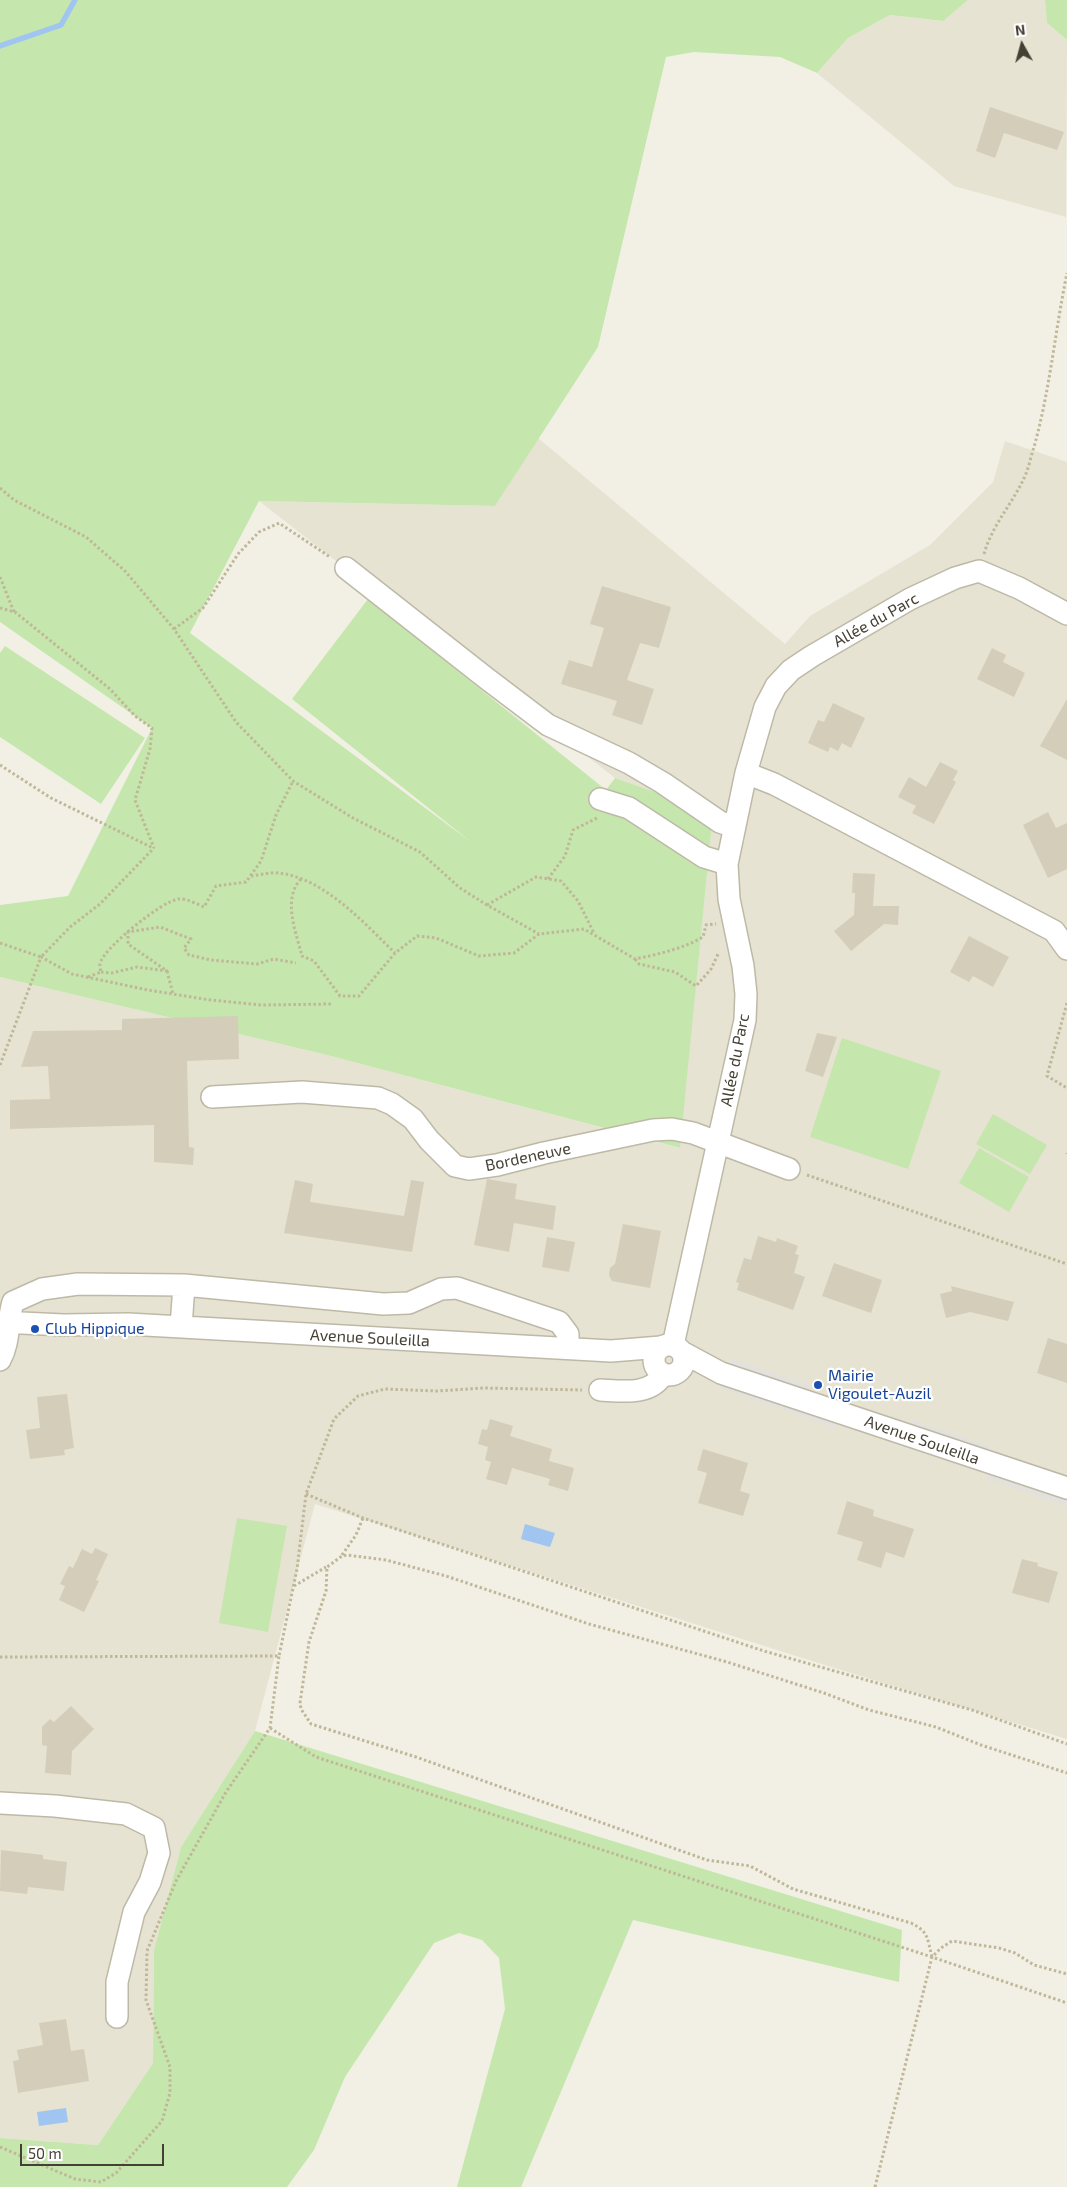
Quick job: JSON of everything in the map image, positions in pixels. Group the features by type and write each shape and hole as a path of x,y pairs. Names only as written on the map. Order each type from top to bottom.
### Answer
{"street":[{"path":"346,568 548,725 629,763 663,783 712,817 734,827"},
{"path":"979,571 1019,588 1067,614"},
{"name":"Allée du Parc","path":"672,1348 745,1020 746,994 743,966 729,899 727,864 746,773 765,707 776,686 792,670 812,656 910,599 955,578 979,571"},
{"path":"746,773 774,784 1054,931 1067,949"},
{"path":"600,798 629,808 704,857 727,864"},
{"name":"Bordeneuve","path":"212,1097 302,1092 378,1098 392,1104 413,1119 429,1140 455,1166 469,1169 497,1165 544,1152 653,1130 672,1129 693,1133 717,1144 789,1169"},
{"path":"0,1360 7,1340 5,1315 13,1302 42,1289 78,1284 184,1285 383,1304 410,1303 440,1290 457,1288 559,1322 568,1334 568,1348"},
{"path":"182,1327 184,1285"},
{"name":"Avenue Souleilla","path":"5,1315 64,1325 128,1324 453,1344 611,1351 672,1348 721,1372 1067,1488"},
{"path":"600,1390 638,1391 659,1382 665,1371 683,1364 672,1348 654,1356 665,1371"},
{"name":"Avenue Souleilla","path":"611,1351 665,1371 721,1372"},
{"path":"0,1803 55,1806 126,1814 154,1828 159,1853 150,1882 134,1912 117,1982 117,2017"}],"path":[{"path":"979,571 989,536 1025,476 1050,382 1056,333 1067,274"},
{"path":"0,488 14,500 86,537 125,571 174,629 236,722 293,781 353,818 420,852 460,888 487,906 539,934"},
{"path":"174,629 203,608 238,554 260,532 279,523 346,568"},
{"path":"0,577 14,612"},
{"path":"0,608 14,612 110,689 135,716 152,728 150,749 135,800 154,848"},
{"path":"0,765 51,798 154,848"},
{"path":"101,972 100,963 107,950 152,913 178,899 195,902 204,907 216,886 246,882 261,861 276,815 293,781"},
{"path":"548,879 565,856 573,830 592,820 629,808"},
{"path":"0,1065 41,957 70,927 100,904 154,848"},
{"path":"250,876 278,873 310,881 342,904 395,953"},
{"path":"487,906 536,877 561,881 578,901 595,934"},
{"path":"301,879 294,886 290,903 302,956 314,961 340,996 359,996 395,953 418,936 436,938 479,956 514,953 539,934 584,929 595,934 639,964 675,972 696,986 711,969 720,951"},
{"path":"635,960 673,951 691,944 703,937 706,925 721,924"},
{"path":"128,932 160,927 182,934 191,939 184,948 189,955 211,960 257,964 274,959 296,962"},
{"path":"128,932 128,944 167,971 172,994"},
{"path":"0,943 41,957 72,974 172,994 261,1005 330,1004"},
{"path":"87,977 101,972 112,973 137,967 167,971"},
{"path":"1067,1003 1047,1076 1067,1088"},
{"path":"789,1169 1067,1264"},
{"path":"0,2147 76,2179 101,2182 116,2173 162,2121 170,2094 170,2067 146,2000 147,1951 176,1881 226,1792 270,1728 279,1656 294,1586 306,1494 334,1419 358,1396 385,1389 437,1391 483,1388 600,1390"},
{"path":"306,1494 363,1518 764,1651 972,1710 1067,1744"},
{"path":"294,1586 342,1556 356,1535 363,1518"},
{"path":"342,1556 386,1560 446,1576 589,1624 727,1662 824,1693 869,1710 936,1727 981,1745 1067,1773"},
{"path":"327,1567 326,1591 309,1642 300,1703 301,1709 311,1724 416,1757 707,1860 750,1866 793,1889 910,1923 922,1929 927,1937 932,1957 875,2187"},
{"path":"0,1657 279,1656"},
{"path":"270,1728 316,1757 932,1957 1067,2003"},
{"path":"932,1957 952,1941 998,1948 1015,1953 1034,1965 1067,1974"}],"shaded area":[{"path":"968,0 1045,0 1047,23 1067,40 1066,217 954,186 817,73 848,38 890,15 942,21"},
{"path":"538,438 785,644 810,616 930,545 993,482 1005,441 1067,462 1067,1739 815,1662 315,1504 255,1731 181,1847 154,1950 153,2063 98,2145 0,2138 0,977 327,1055 679,1148 713,812 615,778 259,501 495,506"},
{"path":"733,1359 811,1386 808,1392 730,1366"},
{"path":"725,1383 839,1422 836,1428 722,1389"},
{"path":"912,1420 990,1446 988,1452 910,1426"},
{"path":"987,1471 1067,1499 1067,1506 985,1478"}],"green space":[{"path":"0,0 968,0 943,21 890,15 848,38 817,73 780,57 694,52 666,57 598,347 495,506 259,501 190,633 471,842 292,699 368,599 606,790 615,778 713,812 680,1148 327,1055 0,977 0,905 68,896 152,728 0,622"},
{"path":"1045,0 1067,0 1067,40 1047,23"},
{"path":"5,646 145,738 101,804 0,737 0,653"},
{"path":"842,1038 941,1071 908,1169 810,1137"},
{"path":"993,1114 1047,1145 1030,1174 976,1144"},
{"path":"979,1148 1029,1177 1009,1212 959,1183"},
{"path":"237,1518 287,1526 268,1632 219,1623"},
{"path":"255,1731 902,1930 899,1982 633,1920 521,2187 457,2187 505,2009 499,1958 482,1940 459,1933 434,1943 345,2077 314,2150 287,2187 0,2187 0,2138 98,2145 153,2063 154,1950 181,1847"}],"water":[{"path":"525,1524 555,1533 550,1547 521,1539"},
{"path":"66,2108 68,2122 39,2126 37,2112"}],"building":[{"path":"990,107 1064,132 1057,150 1004,133 995,158 976,151"},
{"path":"602,586 671,607 659,648 640,643 627,680 654,689 642,725 612,715 617,701 561,684 569,660 592,667 604,628 590,624"},
{"path":"992,648 1006,655 1003,662 1025,673 1014,697 977,679"},
{"path":"1067,699 1067,760 1040,746"},
{"path":"833,703 865,718 851,748 842,743 838,751 830,747 828,752 808,743 818,720 824,722"},
{"path":"940,762 958,771 953,780 956,782 934,824 912,813 916,806 898,797 909,777 926,787"},
{"path":"1048,812 1056,828 1067,823 1067,869 1048,878 1023,825"},
{"path":"853,873 875,874 873,906 899,906 898,925 884,924 851,951 834,931 854,915 855,893 852,893"},
{"path":"969,936 1009,957 993,987 973,976 969,982 950,972"},
{"path":"238,1016 239,1059 187,1061 189,1147 194,1148 193,1165 154,1162 154,1125 10,1129 10,1100 50,1099 48,1066 21,1067 33,1031 122,1030 122,1019"},
{"path":"817,1033 837,1037 823,1077 805,1071"},
{"path":"487,1179 517,1184 515,1199 556,1206 553,1230 514,1223 509,1252 474,1245"},
{"path":"295,1180 313,1184 310,1202 404,1216 411,1180 424,1182 412,1252 284,1233"},
{"path":"623,1224 661,1231 650,1288 612,1281 609,1275 610,1268 615,1264"},
{"path":"758,1236 776,1242 777,1238 798,1246 795,1254 799,1255 794,1273 805,1277 793,1310 737,1290 739,1283 736,1282 744,1258 751,1260"},
{"path":"547,1237 575,1242 569,1272 542,1267"},
{"path":"834,1263 882,1280 871,1313 822,1296"},
{"path":"951,1286 1014,1302 1008,1321 970,1312 946,1318 940,1294 952,1291"},
{"path":"1048,1338 1067,1344 1067,1383 1037,1373"},
{"path":"67,1394 74,1448 64,1450 65,1455 30,1459 26,1430 40,1428 37,1397"},
{"path":"490,1419 513,1426 510,1436 552,1449 549,1461 574,1468 568,1491 548,1485 550,1479 512,1468 507,1485 486,1479 491,1462 485,1460 488,1447 478,1444 482,1429 487,1430"},
{"path":"703,1449 748,1463 740,1491 750,1494 743,1516 698,1503 707,1473 697,1470"},
{"path":"847,1501 874,1510 873,1516 914,1529 904,1558 886,1552 881,1568 857,1560 863,1542 837,1534"},
{"path":"95,1548 108,1554 96,1580 99,1581 84,1612 59,1600 65,1586 60,1584 69,1566 73,1568 82,1549 92,1554"},
{"path":"1022,1559 1038,1563 1037,1566 1058,1572 1049,1603 1012,1593"},
{"path":"71,1706 94,1729 72,1751 71,1775 45,1773 47,1746 42,1745 42,1727 50,1719 54,1722"},
{"path":"1,1850 43,1855 43,1859 67,1862 64,1891 28,1887 27,1894 0,1891"},
{"path":"66,2019 71,2051 84,2049 89,2081 18,2093 13,2061 19,2060 17,2050 43,2045 39,2023"}],"waterway":[{"path":"0,46 61,25 75,0"}],"place":[{"name":"Club Hippique","path":"35,1329"},
{"name":"Mairie Vigoulet-Auzil","path":"818,1385"}]}
